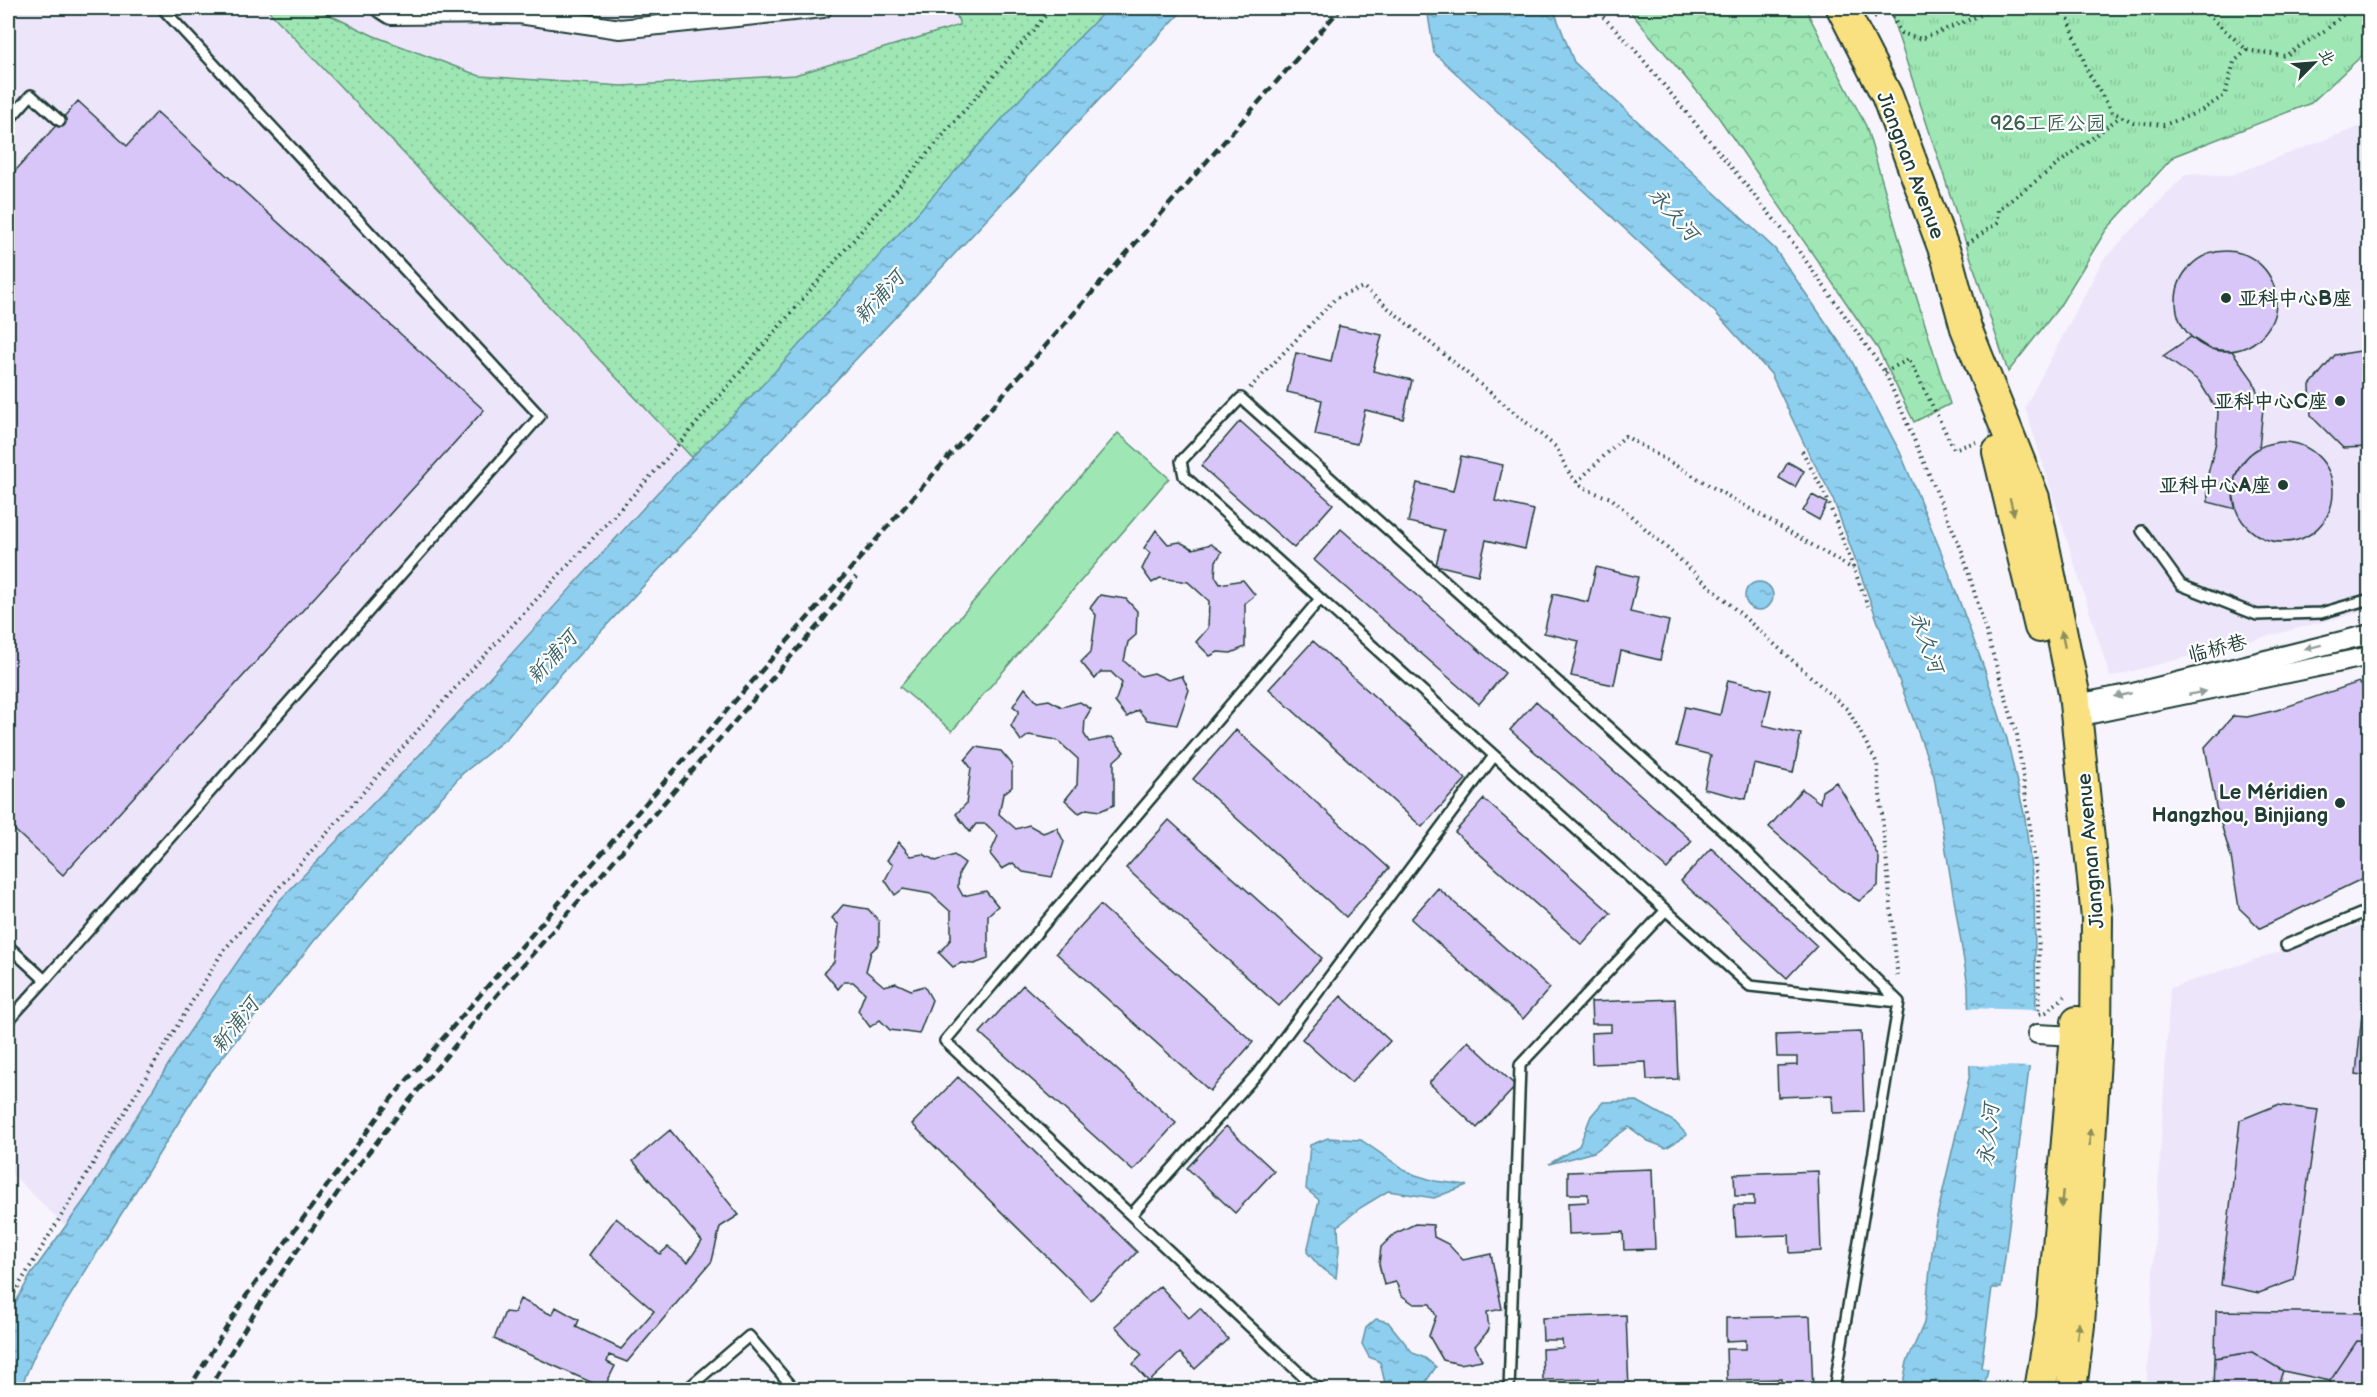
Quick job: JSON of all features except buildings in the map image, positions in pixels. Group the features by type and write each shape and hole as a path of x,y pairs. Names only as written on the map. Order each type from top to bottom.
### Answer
{"main road":[{"name":"Jiangnan Avenue","path":"1842,8 1887,96 1947,258 2014,512 2056,698 2079,922 2076,1036 2052,1318 2040,1389"},
{"name":"Jiangnan Avenue","path":"1966,328 2034,498 2077,711 2097,918 2096,1019 2079,1325 2071,1389"}],"street":[{"path":"380,8 391,15 515,11 620,29 823,8"},
{"name":"临桥巷","path":"2077,711 2133,693 2370,634"},
{"path":"2077,711 2370,656"},
{"path":"2037,1034 2076,1036"}],"lane":[{"path":"8,1021 540,416 162,8"},
{"path":"8,121 32,95 60,121"},
{"path":"1240,398 1734,840 1899,1002 1750,986 1184,476 1180,461 1240,398"},
{"path":"2142,531 2181,585 2257,615 2321,613 2370,599"},
{"path":"1320,599 945,1041 1310,1383 1321,1389"},
{"path":"1131,1215 1257,1074 1494,756"},
{"path":"1509,1389 1520,1065 1666,910"},
{"path":"2286,945 2370,910"},
{"path":"8,946 45,980"},
{"path":"1834,1389 1899,1002"},
{"path":"686,1389 749,1336 795,1389"}],"path":[{"path":"8,1303 223,951 472,669 659,467 1052,8"},
{"path":"1595,8 1635,50 1791,240 1885,372 1962,551 2017,735 2038,884 2039,1014 2046,1012 2065,996"},
{"path":"1872,8 1874,17 1890,10 1901,33 1921,39 1998,8"},
{"path":"2068,8 2066,13 2088,72 2112,112 2133,122 2164,125 2199,112 2224,95 2234,62 2247,50"},
{"path":"2200,8 2247,50 2285,56 2327,29 2351,8"},
{"path":"1947,258 1997,223 1998,210 2121,116"},
{"path":"1240,398 1336,298 1363,287 1557,448 1566,472 1587,491 1611,498 1848,710 1877,763 1899,1002"},
{"path":"1885,372 1909,358 1954,449"},
{"path":"1577,482 1625,436 1852,569"},
{"path":"1802,451 1826,496 1868,606"}],"shaded area":[{"path":"8,8 1141,8 342,889 70,1231 8,1170"},
{"path":"2369,123 2369,610 2110,677 2025,407 2103,260 2186,174 2231,175"},
{"path":"2369,922 2369,1389 2146,1390 2170,988"}],"green space":[{"path":"266,8 315,8 374,36 480,76 622,86 795,75 960,25 954,8 1115,8 702,468"},
{"path":"1627,8 1805,8 1866,126 1950,404 1914,422 1878,349 1717,115"},
{"name":"926工匠公园","path":"1889,8 2369,8 2369,49 2311,103 2174,156 2106,230 2059,307 2008,372"},
{"path":"1118,433 1169,478 952,731 900,687"}],"water":[{"name":"新浦河","path":"1108,8 1185,8 561,674 507,738 462,774 314,941 207,1077 38,1347 20,1389 8,1389 8,1316 32,1273 88,1195 181,1044 279,901 427,747 656,494 770,377 1037,80"},
{"name":"永久河","path":"1427,8 1553,8 1574,62 1775,249 1849,356 1900,452 1942,554 1984,668 2007,739 2025,818 2034,891 2036,1014 2001,1288 1992,1288 1981,1368 1988,1369 1984,1389 1902,1389 1907,1362 1924,1323 1935,1225 1970,1074 1968,986 1934,776 1832,496 1771,374 1714,311 1434,53"},
{"path":"1759,582 1769,586 1773,596 1769,606 1759,610 1749,606 1745,596 1749,586"},
{"path":"1637,1101 1675,1122 1687,1135 1666,1148 1648,1141 1629,1127 1594,1152 1549,1164 1579,1146 1591,1116 1603,1102"},
{"path":"1328,1138 1361,1140 1409,1173 1435,1181 1467,1185 1434,1198 1388,1191 1360,1208 1338,1226 1339,1250 1336,1278 1319,1266 1307,1252 1319,1200 1306,1189 1310,1145"},
{"path":"1376,1319 1388,1322 1413,1353 1425,1358 1436,1367 1421,1389 1391,1389 1385,1383 1380,1362 1369,1357 1362,1344 1366,1328"}],"pier":[{"path":"1966,1008 2039,1010 2032,1067 1967,1065"}],"railway":[{"path":"188,1390 246,1296 391,1099 582,876 1341,8"},
{"path":"208,1390 259,1305 343,1185 409,1101 496,996 822,621 856,577"}],"place":[{"name":"亚科中心B座","path":"2226,298"},
{"name":"亚科中心C座","path":"2340,401"},
{"name":"亚科中心A座","path":"2283,485"},
{"name":"Le Méridien Hangzhou, Binjiang","path":"2340,803"}]}
